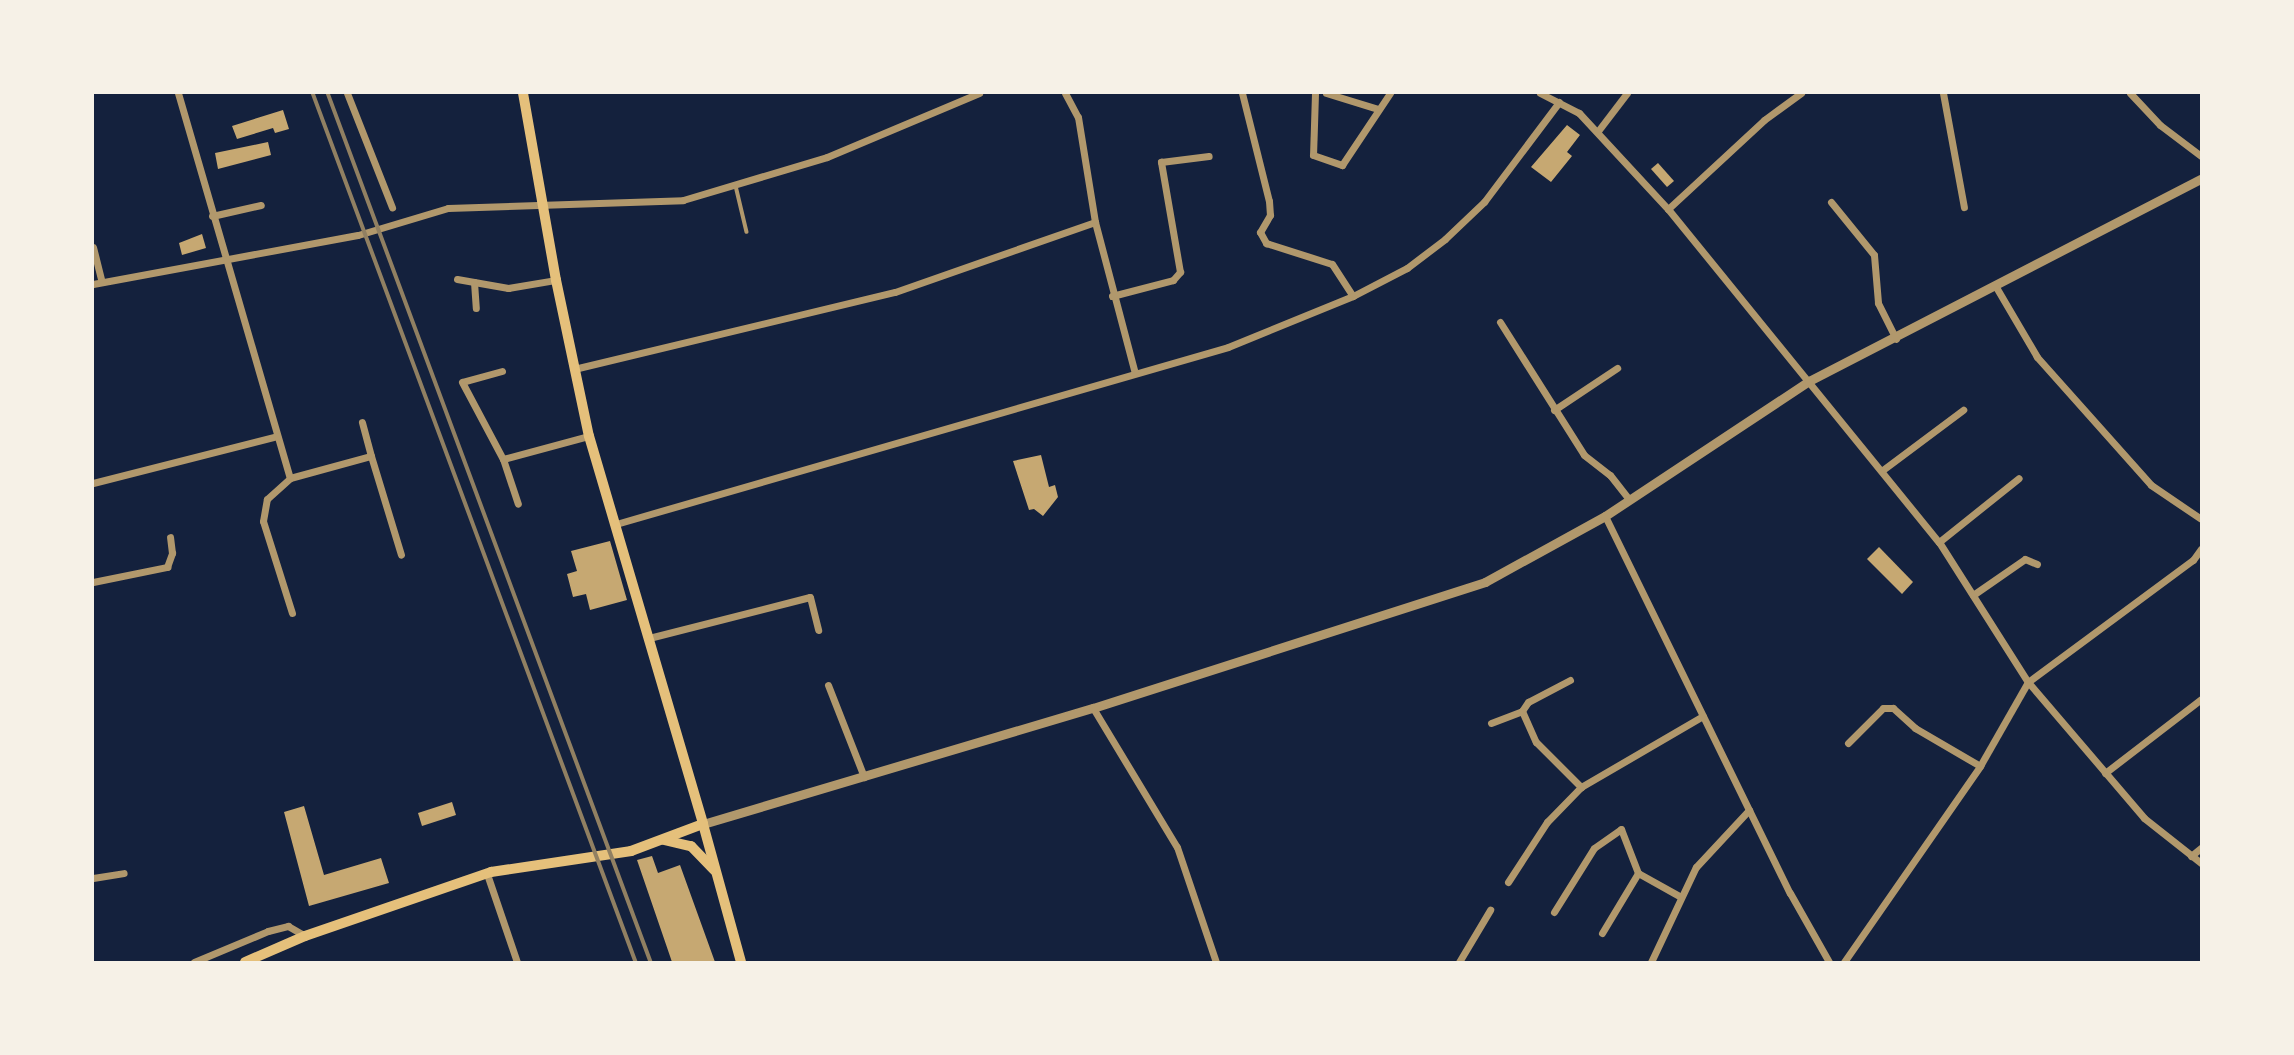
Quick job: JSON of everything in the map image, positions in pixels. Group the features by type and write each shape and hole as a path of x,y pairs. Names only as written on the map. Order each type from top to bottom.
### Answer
{"main road":[{"path":"523,93 556,280 590,436 741,962"},
{"path":"245,962 305,936 487,874 631,851 703,824"},
{"path":"662,840 691,846 716,872"}],"street":[{"path":"178,93 289,478"},
{"path":"347,93 392,207"},
{"path":"93,284 226,262 332,238 358,235 429,211 542,203 564,206 683,200 827,157 979,93"},
{"path":"1065,93 1078,117 1095,222 1112,296 1135,373"},
{"path":"1242,93 1269,201 1270,215 1260,232 1266,243 1332,264 1353,296"},
{"path":"1315,93 1313,155 1342,165 1390,93"},
{"path":"1326,93 1378,109"},
{"path":"1541,93 1559,102 1598,131 1668,209 1884,470 1940,542 2028,682 2144,818 2201,863"},
{"path":"1598,131 1627,93"},
{"path":"1668,209 1764,120 1801,93"},
{"path":"1943,93 1964,207"},
{"path":"2130,93 2160,125 2201,156"},
{"path":"615,524 1243,342 1353,296 1407,268 1445,239 1484,202 1559,102"},
{"path":"1112,296 1174,280 1180,272 1161,162 1209,156"},
{"path":"703,824 1093,708 1444,598 1485,582 1605,516 1809,381 1896,339 2201,179"},
{"path":"1831,202 1874,255 1878,303 1896,339"},
{"path":"212,216 261,205"},
{"path":"574,369 895,292 1095,222"},
{"path":"93,247 103,282"},
{"path":"457,279 508,288 556,280"},
{"path":"474,282 476,308"},
{"path":"1996,287 2037,357 2151,485 2201,519"},
{"path":"1500,322 1584,455 1610,475 1629,499"},
{"path":"1554,410 1617,368"},
{"path":"502,371 462,382 503,459 518,503"},
{"path":"1884,470 1963,410"},
{"path":"362,422 401,555"},
{"path":"93,483 277,436"},
{"path":"503,459 590,436"},
{"path":"292,613 262,521 267,499 289,478 371,456"},
{"path":"1940,542 2019,478"},
{"path":"1605,516 1749,810 1829,962"},
{"path":"93,582 167,567 173,553 170,537"},
{"path":"1844,962 1980,766 2028,682 2193,561 2201,550"},
{"path":"1973,595 2025,559 2036,564"},
{"path":"649,638 810,597 818,630"},
{"path":"1491,723 1522,711 1528,702 1570,680"},
{"path":"828,685 864,777"},
{"path":"2105,773 2201,699"},
{"path":"1093,708 1177,847 1216,962"},
{"path":"1848,743 1883,708 1893,708 1915,728 1980,766"},
{"path":"1522,711 1536,742 1581,787"},
{"path":"1508,882 1547,822 1581,787 1703,716"},
{"path":"1651,962 1696,867 1749,810"},
{"path":"1553,912 1594,848 1631,823"},
{"path":"1621,829 1638,873 1681,897"},
{"path":"2191,856 2201,848"},
{"path":"93,878 124,873"},
{"path":"1602,933 1638,873"},
{"path":"487,874 517,962"},
{"path":"1459,962 1490,909"},
{"path":"194,962 288,926 305,936"}],"lane":[{"path":"736,186 747,232"}],"building":[{"path":"283,110 289,129 275,133 273,128 237,139 232,126"},
{"path":"1567,125 1580,135 1567,152 1572,156 1551,182 1531,167"},
{"path":"268,142 271,155 218,169 215,153"},
{"path":"1658,163 1674,181 1667,187 1651,169"},
{"path":"202,234 206,248 182,255 179,243"},
{"path":"1041,455 1049,487 1055,485 1058,497 1043,516 1034,509 1029,510 1013,461"},
{"path":"610,541 627,600 590,610 586,594 573,597 567,574 577,571 571,551"},
{"path":"1879,547 1913,582 1902,594 1867,559"},
{"path":"452,802 456,815 422,826 418,813"},
{"path":"304,806 324,875 381,858 389,883 309,906 284,812"},
{"path":"652,856 658,873 680,865 715,962 672,962 637,860"}],"railway":[{"path":"313,93 636,962"},
{"path":"328,93 651,962"}]}
